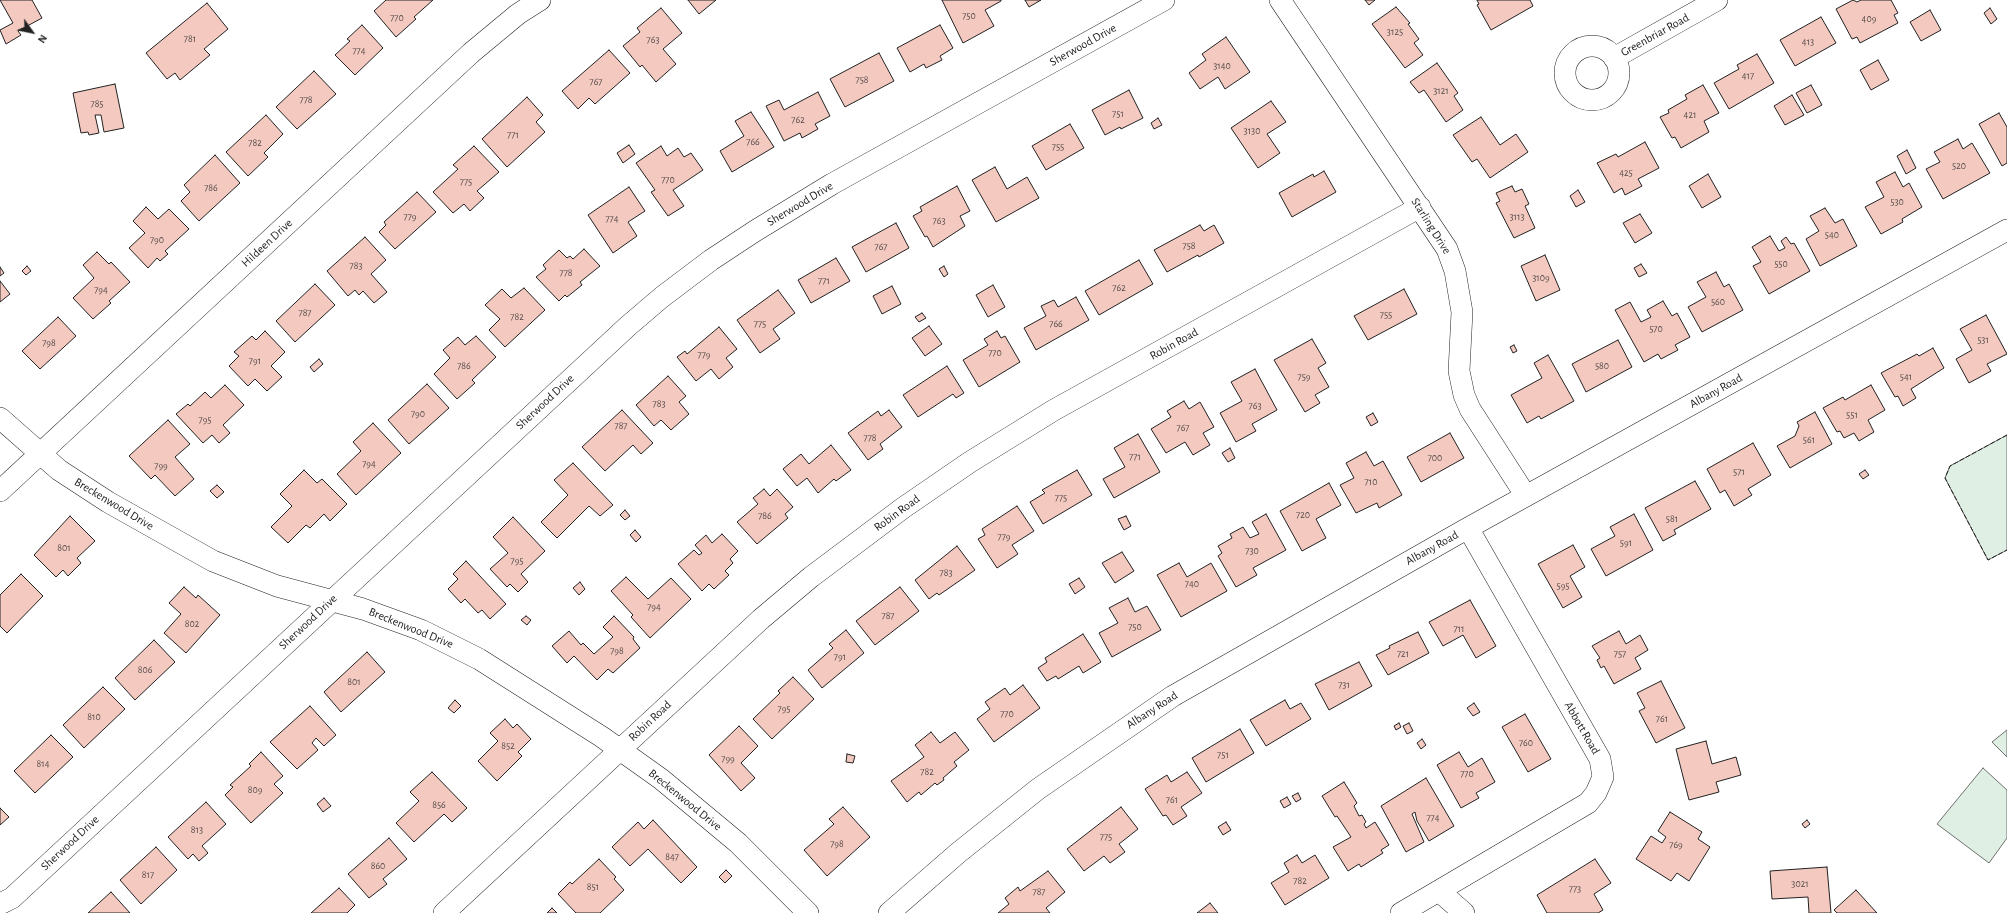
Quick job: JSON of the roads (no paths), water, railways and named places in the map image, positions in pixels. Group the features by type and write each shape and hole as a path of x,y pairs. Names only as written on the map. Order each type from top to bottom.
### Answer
{"street":[{"name":"Hildeen Drive","path":"0,491 471,53 518,14 540,0"},
{"name":"Sherwood Drive","path":"0,904 12,898 330,601 628,326 711,260 832,184 1164,0"},
{"name":"Starling Drive","path":"1280,0 1447,249 1455,271 1462,312 1459,371 1464,395 1470,409 1526,496"},
{"name":"Greenbriar Road","path":"1614,58 1717,0"},
{"name":"Robin Road","path":"444,913 762,619 811,578 903,508 970,462 1054,410 1420,207"},
{"name":"Albany Road","path":"889,913 958,853 1038,789 1147,713 1217,670 1468,528 2007,230"},
{"name":"Breckenwood Drive","path":"0,418 39,455 59,470 108,502 213,561 277,586 363,609 422,630 451,643 566,713 620,749 661,780 738,843 808,913"},
{"name":"Abbott Road","path":"1401,913 1588,803 1596,793 1603,777 1600,759 1468,528"},
{"path":"1438,891 1464,913"}]}
